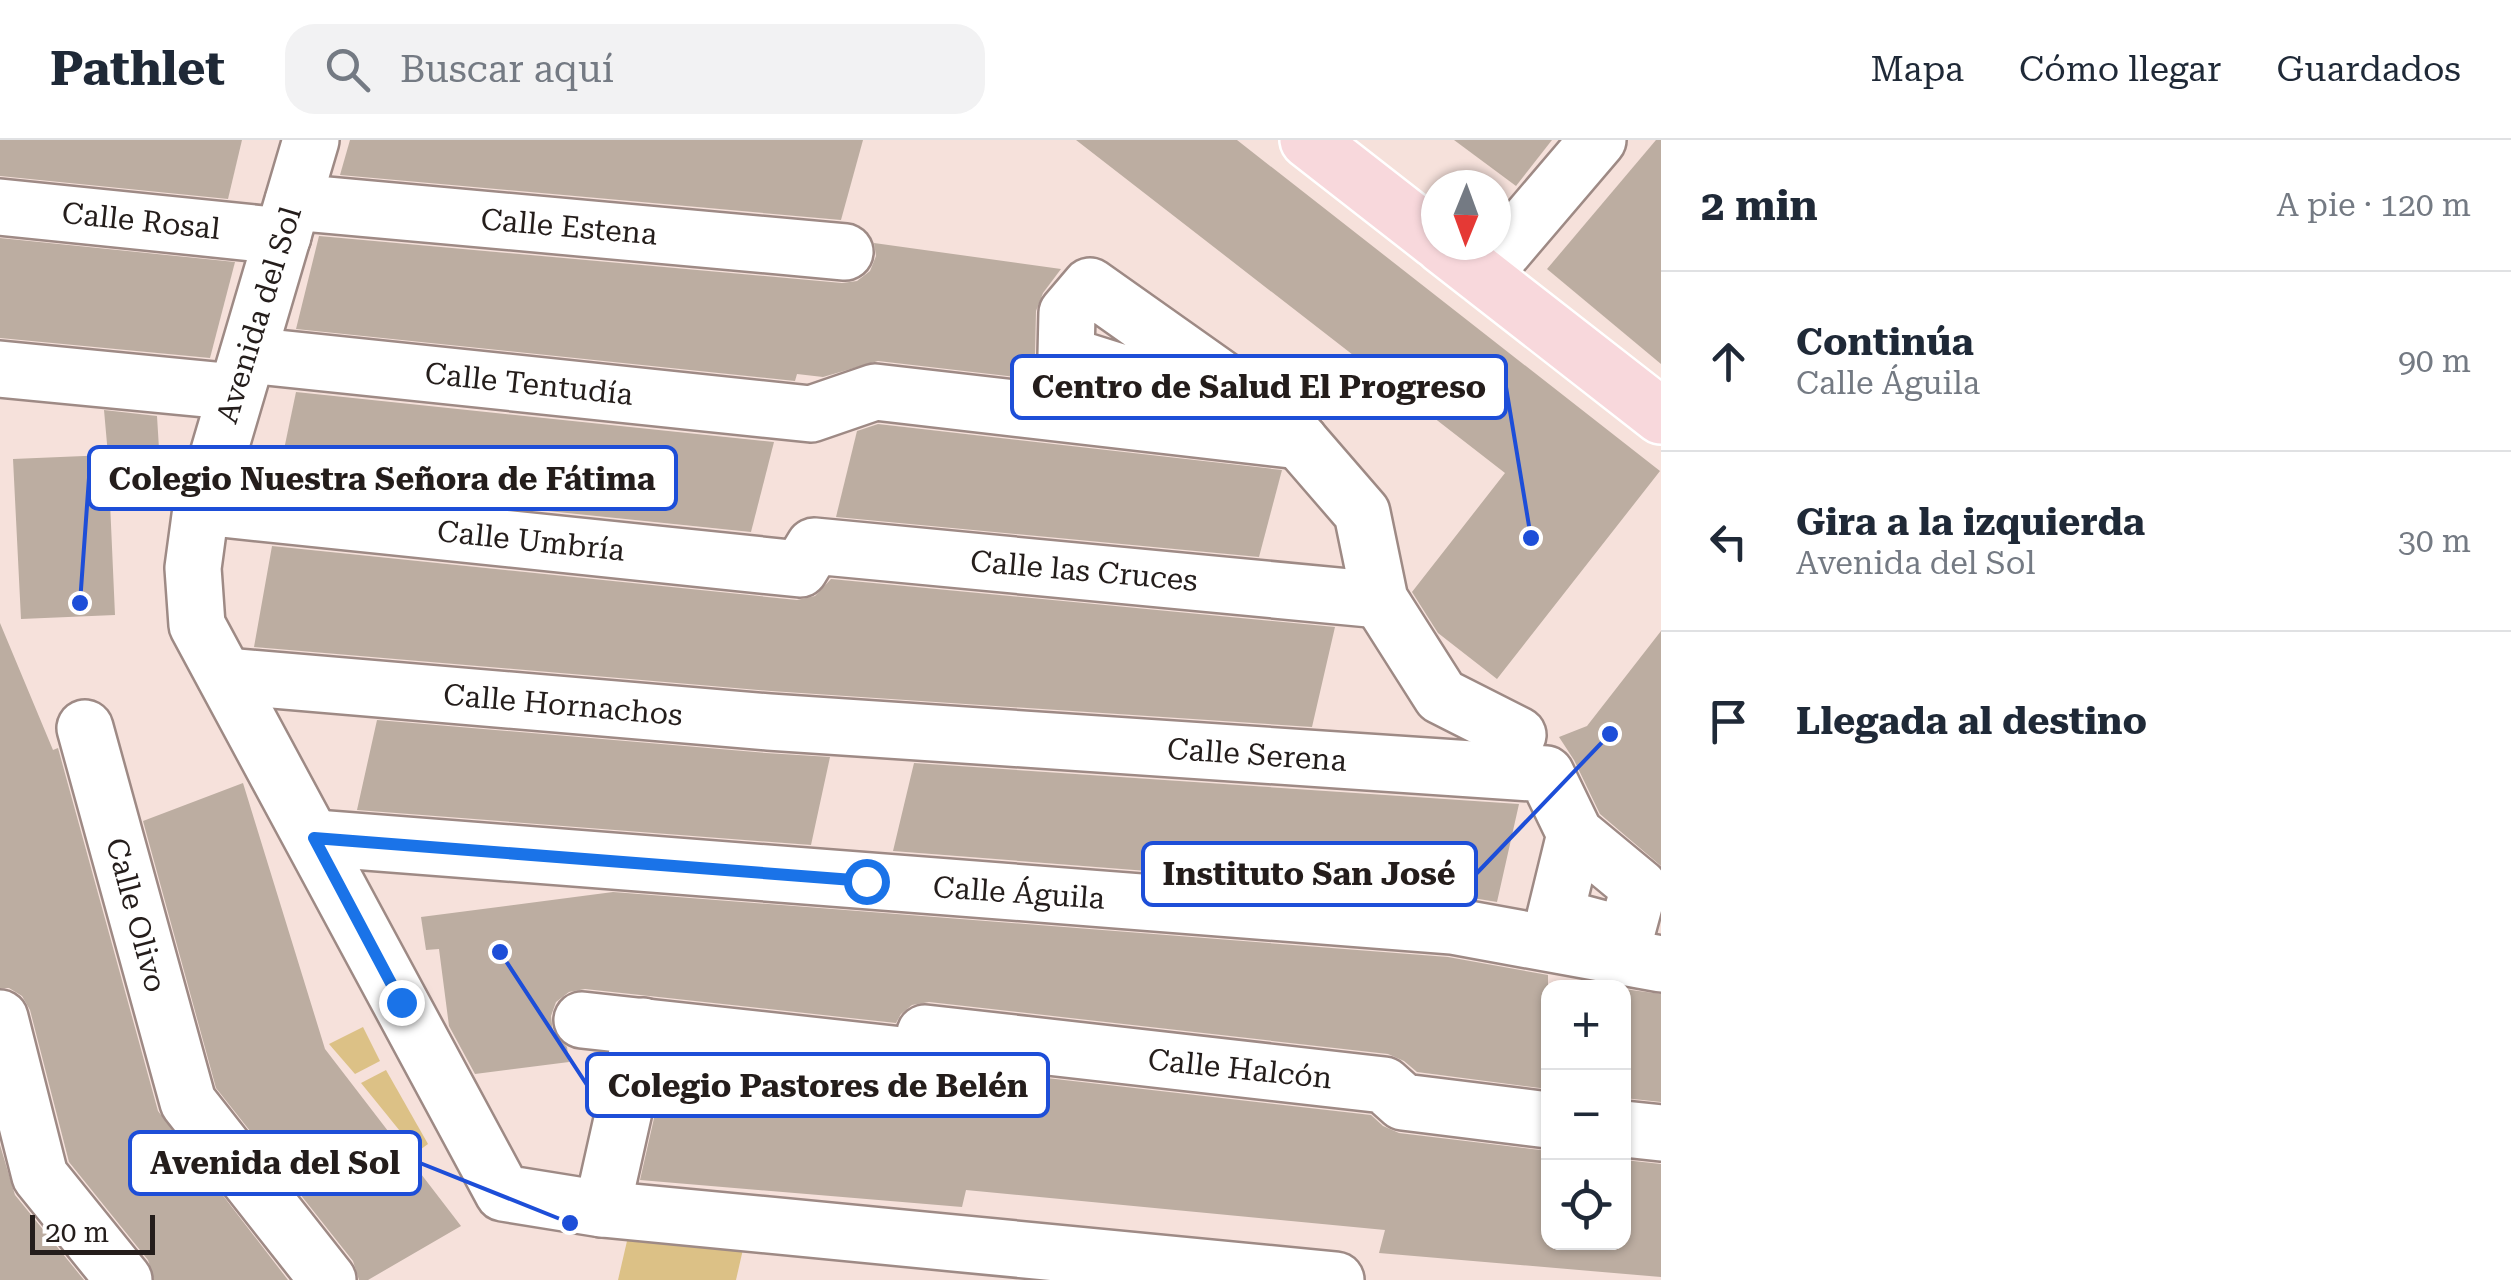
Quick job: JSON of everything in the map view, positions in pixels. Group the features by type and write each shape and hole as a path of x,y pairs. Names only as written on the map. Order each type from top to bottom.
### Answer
{"main road":[{"path":"1308,140 1421,228"},
{"path":"1462,260 1661,416"}],"street":[{"name":"Avenida del Sol","path":"312,140 202,507 193,568 197,625 502,1193 602,1209 1336,1280"},
{"path":"1511,217 1598,140"},
{"name":"Calle Rosal","path":"0,207 288,219"},
{"name":"Calle Estena","path":"288,219 845,252"},
{"path":"1090,286 1067,313 1066,354 1293,433 1362,513 1380,600 1441,696 1518,736"},
{"name":"Calle Tentudía","path":"0,369 242,374 811,414 875,392 1293,433"},
{"name":"Calle Umbría","path":"202,507 800,570"},
{"name":"Calle las Cruces","path":"800,570 814,546 1380,600"},
{"name":"Calle Hornachos","path":"226,676 902,732"},
{"name":"Calle Olivo","path":"85,728 188,1102 328,1280"},
{"name":"Calle Serena","path":"902,732 1546,774 1575,834"},
{"name":"Calle Águila","path":"314,838 1452,926 1661,964"},
{"path":"0,1018 40,1176 124,1280"},
{"name":"Calle Halcón","path":"582,1020 1384,1085 1403,1102 1541,1119"},
{"path":"602,1209 642,1026"},
{"path":"1631,1130 1661,1134"}],"shaded area":[{"path":"363,1027 380,1061 355,1074 329,1044"},
{"path":"386,1070 428,1144 417,1152 361,1083"},
{"path":"630,1228 746,1236 736,1280 618,1280"}],"building":[{"path":"0,140 242,140 228,199 0,176"},
{"path":"350,140 863,140 841,220 340,175"},
{"path":"1076,140 1237,140 1660,471 1497,679 1438,633 1412,592 1505,473"},
{"path":"1454,140 1552,140 1516,186 1511,182 1511,170 1494,170"},
{"path":"1656,140 1661,140 1661,364 1547,269"},
{"path":"319,236 842,283 857,281 870,271 876,256 874,243 1061,269 1043,293 1036,311 1038,364 1034,379 878,361 823,377 797,374 795,381 296,329"},
{"path":"0,238 235,262 210,358 0,338"},
{"path":"296,392 774,442 751,532 277,483"},
{"path":"104,410 157,416 160,465 109,474 108,457 115,615 21,619 13,459 108,455"},
{"path":"878,424 1282,470 1259,557 836,517 857,431"},
{"path":"272,546 797,600 815,596 831,579 1335,627 1312,727 771,691 254,647"},
{"path":"0,623 53,750 58,748 158,1111 288,1280 154,1280 148,1260 69,1162 30,1010 22,996 9,988 0,988"},
{"path":"1661,631 1661,866 1600,814 1559,737 1587,726"},
{"path":"377,720 830,757 811,845 357,810"},
{"path":"914,763 1519,804 1497,902 1454,895 893,851"},
{"path":"243,783 325,1049 461,1226 368,1280 359,1280 353,1261 216,1088 143,821"},
{"path":"613,892 1448,957 1548,975 1548,980 1541,980 1541,1088 1417,1072 1388,1054 929,1002 912,1005 896,1023 585,989 569,992 556,1002 551,1016 553,1032 567,1047 569,1062 475,1074 449,1026 439,949 426,950 421,917"},
{"path":"1631,990 1661,994 1661,1102 1631,1099"},
{"path":"667,1061 917,1088 933,1085 949,1067 1371,1115 1399,1133 1541,1150 1541,1250 1631,1250 1631,1161 1661,1164 1661,1277 1379,1253 1385,1230 966,1190 962,1207 640,1180"},
{"path":"0,1145 15,1195 84,1280 0,1280"}],"place":[{"name":"Centro de Salud El Progreso","path":"1531,538"},
{"name":"Colegio Nuestra Señora de Fátima","path":"80,603"},
{"name":"Instituto San José","path":"1610,734"},
{"name":"Colegio Pastores de Belén","path":"500,952"},
{"name":"Avenida del Sol","path":"570,1223"}],"route":[{"path":"401,1002 314,838 866,881"}]}
